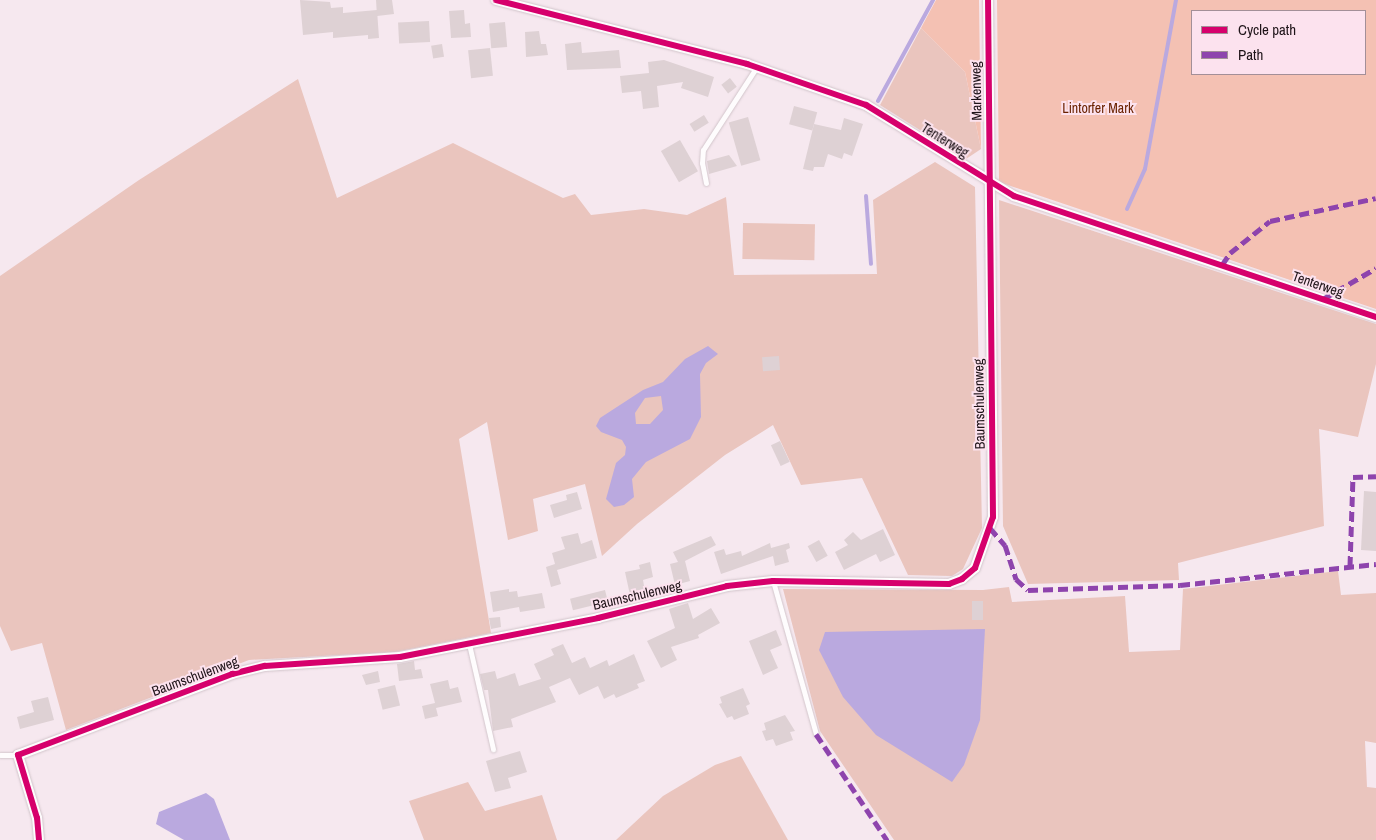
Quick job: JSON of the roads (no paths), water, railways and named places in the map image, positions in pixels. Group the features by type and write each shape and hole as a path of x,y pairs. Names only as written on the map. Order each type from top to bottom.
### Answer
{"street":[{"name":"Tenterweg","path":"496,0 756,68 866,105 1014,196 1376,317"},
{"name":"Markenweg","path":"988,0 989,182"},
{"name":"Baumschulenweg","path":"18,755 232,674 265,666 400,657 598,618 727,586 773,581 948,584 962,579 975,568 993,517 989,182"},
{"path":"18,755 37,818 39,840"}],"lane":[{"path":"706,182 702,162 703,150 756,68"},
{"path":"773,581 816,734"},
{"path":"469,643 493,749"},
{"path":"0,755 18,755"}],"waterway":[{"path":"878,101 933,0"},
{"path":"1127,209 1145,169 1176,0"},
{"path":"866,196 871,264"}],"park label":[{"name":"Lintorfer Mark","path":"1098,108"}]}
